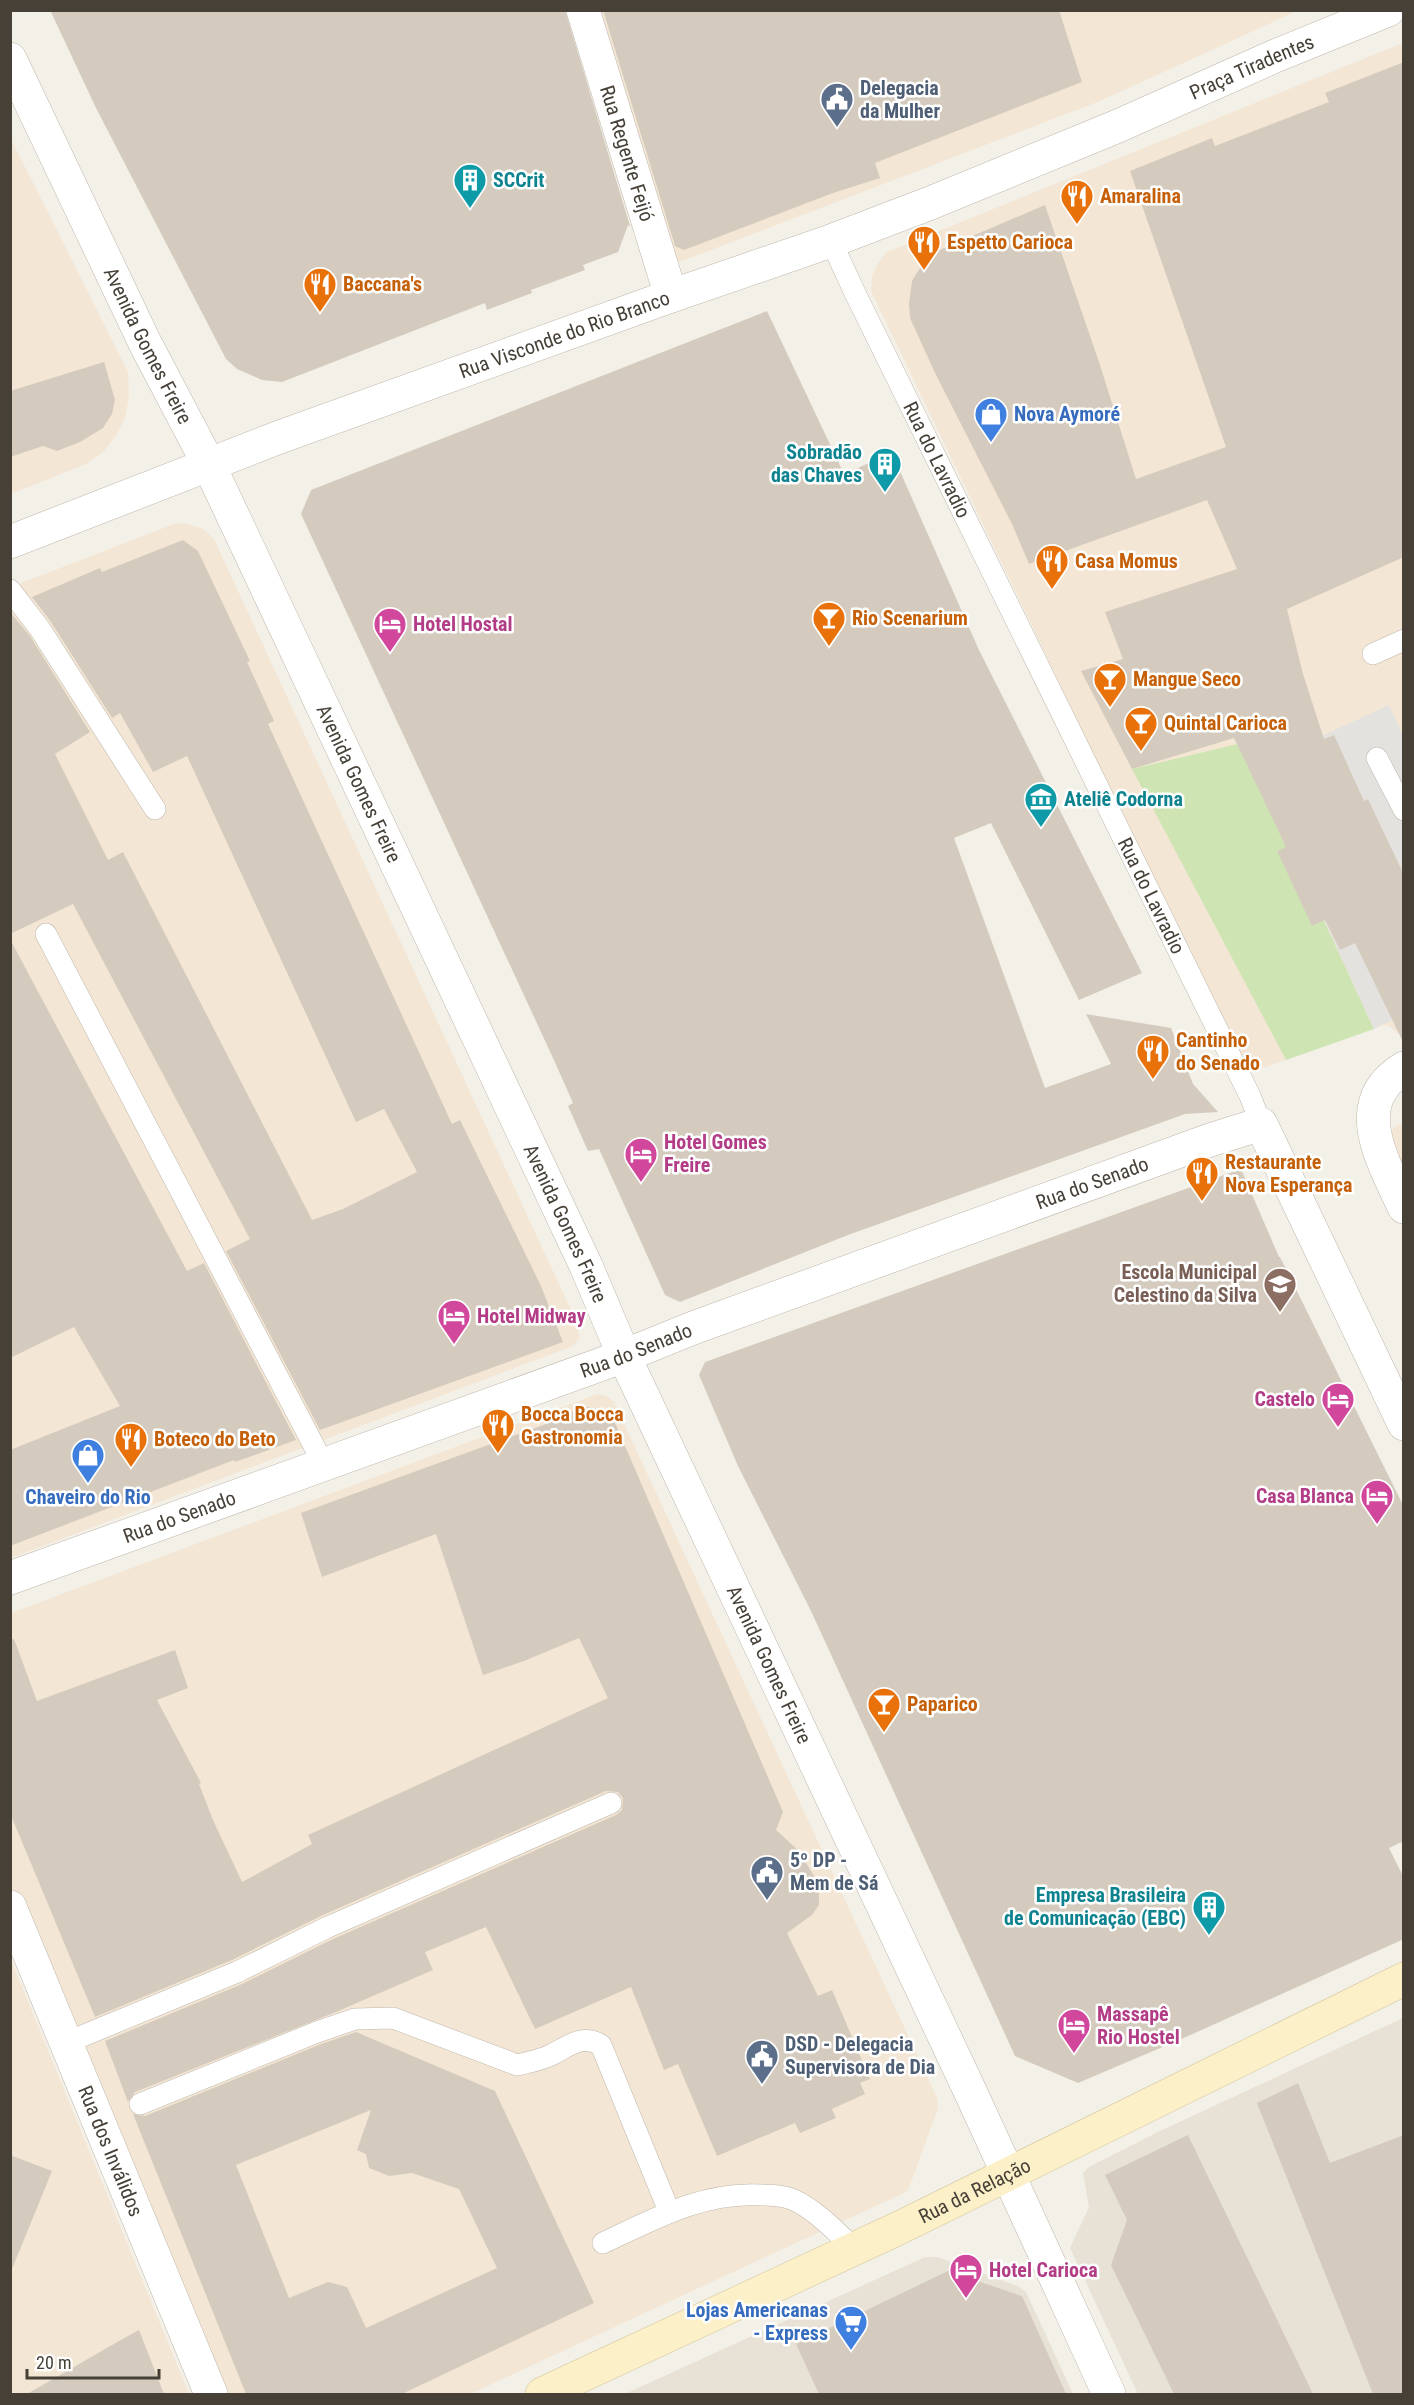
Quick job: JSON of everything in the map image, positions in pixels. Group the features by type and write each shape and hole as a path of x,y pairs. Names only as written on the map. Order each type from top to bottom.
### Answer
{"main road":[{"name":"Rua da Relação","path":"542,2394 854,2248 1404,1979"}],"street":[{"name":"Rua Regente Feijó","path":"583,10 670,296"},
{"name":"Praça Tiradentes","path":"1118,126 1275,56 1388,10"},
{"name":"Avenida Gomes Freire","path":"10,59 145,343 209,465 582,1257 624,1356 1109,2394"},
{"name":"Rua Visconde do Rio Branco","path":"10,542 209,465 670,296 831,241 1118,126"},
{"path":"1397,1072 1374,1101 1372,1118 1374,1134 1404,1207"},
{"name":"Rua do Senado","path":"10,1578 624,1356 693,1328 1188,1148 1261,1124"},
{"name":"Rua do Lavradio","path":"1261,1124 1404,1424"},
{"name":"Rua dos Inválidos","path":"10,1907 68,2042 211,2394"}],"lane":[{"name":"Rua do Lavradio","path":"831,241 1250,1096 1261,1124"},
{"path":"10,590 40,629 155,809"},
{"path":"1373,654 1404,640"},
{"path":"1377,758 1404,810"},
{"path":"45,934 324,1465"},
{"path":"68,2042 237,1972 328,1927 611,1803"},
{"path":"140,2104 317,2032 355,2019 393,2018 517,2065 536,2061 579,2040 593,2040 601,2045 669,2211"},
{"path":"603,2243 669,2211 714,2197 744,2193 792,2199 808,2209 854,2248"}],"shaded area":[{"path":"593,11 1297,11 1100,101 677,263"},
{"path":"1403,43 1403,1035 1398,1034 1389,1026 1373,1025 1267,1067 1250,1067 1241,1061 871,291 872,276 878,263 887,252"},
{"path":"10,137 128,372 129,397 125,418 115,437 103,452 86,464 11,494"},
{"path":"184,523 203,529 214,539 578,1325 579,1339 573,1346 11,1558 11,587 174,524"},
{"path":"1389,705 1403,735 1403,1015 1374,1029 1254,767"},
{"path":"1403,1123 1403,1200 1387,1140 1394,1127"},
{"path":"597,1394 607,1396 614,1402 937,2098 938,2108 909,2188 906,2192 470,2394 216,2394 11,1892 11,1613"},
{"path":"11,1960 189,2394 11,2394"},
{"path":"1403,2018 1403,2394 1138,2394 1070,2248 1089,2207 1083,2173 1089,2167 1158,2132"},
{"path":"925,2257 937,2257 1018,2286 1026,2292 1073,2394 625,2394"}],"green space":[{"path":"1242,743 1374,1029 1286,1060 1132,769"}],"building":[{"path":"50,10 565,10 630,226 628,225 618,252 583,265 585,270 531,290 532,293 487,310 485,303 282,382 262,380 237,369 226,359 96,108"},
{"path":"603,10 1059,10 1082,82 875,163 880,178 833,193 684,250 675,246"},
{"path":"1404,62 1404,557 1287,609 1303,674 1324,739 1334,735 1364,801 1368,799 1404,875 1404,1044 1355,943 1340,950 1325,920 1312,926 1277,851 1286,847 1234,738 1132,769 1081,671 1123,659 1105,612 1237,569 1207,500 1029,564 1013,526 935,373 910,318 909,304 912,281 928,255 1045,205 1136,479 1226,447 1130,171 1212,138 1215,146 1329,102 1325,93"},
{"path":"767,311 844,474 892,453 979,650 1142,973 1079,1000 991,823 954,838 1045,1088 1111,1064 1086,1014 1171,1028 1193,1084 1218,1112 1185,1114 848,1235 680,1302 665,1295 599,1149 588,1151 568,1106 573,1103 553,1058 301,514 311,490"},
{"path":"104,362 115,400 112,414 103,428 80,442 57,451 43,446 10,457 10,391"},
{"path":"183,540 198,551 250,661 247,662 274,721 268,724 452,1124 460,1120 541,1286 563,1342 320,1430 226,1251 250,1239 73,904 10,934 10,612 30,636 90,732 55,754 108,860 123,852 312,1220 343,1209 417,1172 384,1109 356,1122 187,756 153,772 120,713 112,718 51,622 32,597 100,568 102,572"},
{"path":"10,939 187,1271 204,1263 296,1440 235,1462 234,1460 10,1546 10,1450 120,1406 74,1327 10,1358"},
{"path":"1241,1169 1279,1257 1404,1507 1404,1841 1389,1848 1404,1878 1404,1939 1078,2083 1015,2056 811,1611 738,1466 699,1375 705,1362"},
{"path":"579,1407 603,1411 610,1415 616,1425 783,1812 776,1830 799,1851 814,1876 819,1891 819,1905 812,1915 787,1933 818,1996 832,1990 870,2079 860,2083 865,2094 832,2109 836,2118 800,2133 795,2123 717,2156 678,2064 664,2070 631,1987 535,2029 486,1927 425,1952 433,1970 336,2012 135,2092 128,2102 105,2041 242,1984 333,1939 616,1815 622,1810 623,1798 618,1792 606,1791 323,1915 232,1960 95,2017 10,1813 10,1640 14,1639 37,1701 175,1650 188,1688 157,1700 201,1783 199,1784 213,1820 242,1882 312,1844 308,1835 608,1698 579,1638 483,1675 436,1534 322,1577 301,1513 565,1417"},
{"path":"356,2032 495,2091 594,2303 402,2394 246,2394 133,2114 145,2116","holes":["371,2110 357,2150 366,2154 369,2168 389,2176 412,2173 459,2189 497,2268 366,2328 347,2287 328,2282 289,2298 236,2165"]},
{"path":"1298,2083 1330,2163 1404,2135 1404,2394 1373,2394 1257,2103"},
{"path":"1188,2135 1313,2394 1174,2394 1111,2265 1127,2220 1105,2175"},
{"path":"10,2155 52,2171 12,2269 10,2269"},
{"path":"948,2271 1022,2296 1066,2394 819,2394 796,2344"},
{"path":"139,2330 164,2394 27,2394 119,2341"}],"place":[{"name":"Delegacia da Mulher","path":"837,128"},
{"name":"SCCrit","path":"470,209"},
{"name":"Amaralina","path":"1077,225"},
{"name":"Espetto Carioca","path":"924,271"},
{"name":"Baccana's","path":"320,313"},
{"name":"Nova Aymoré","path":"991,443"},
{"name":"Sobradão das Chaves","path":"885,493"},
{"name":"Casa Momus","path":"1052,590"},
{"name":"Rio Scenarium","path":"829,647"},
{"name":"Hotel Hostal","path":"390,653"},
{"name":"Mangue Seco","path":"1110,708"},
{"name":"Quintal Carioca","path":"1141,752"},
{"name":"Ateliê Codorna","path":"1041,828"},
{"name":"Cantinho do Senado","path":"1153,1080"},
{"name":"Hotel Gomes Freire","path":"641,1183"},
{"name":"Restaurante Nova Esperança","path":"1202,1202"},
{"name":"Escola Municipal Celestino da Silva","path":"1280,1313"},
{"name":"Hotel Midway","path":"454,1345"},
{"name":"Castelo","path":"1338,1428"},
{"name":"Bocca Bocca Gastronomia","path":"498,1454"},
{"name":"Boteco do Beto","path":"131,1468"},
{"name":"Chaveiro do Rio","path":"88,1484"},
{"name":"Casa Blanca","path":"1377,1525"},
{"name":"Paparico","path":"884,1733"},
{"name":"5º DP - Mem de Sá","path":"767,1901"},
{"name":"Empresa Brasileira de Comunicação (EBC)","path":"1209,1936"},
{"name":"Massapê Rio Hostel","path":"1074,2054"},
{"name":"DSD - Delegacia Supervisora de Dia","path":"762,2085"},
{"name":"Hotel Carioca","path":"966,2299"},
{"name":"Lojas Americanas - Express","path":"851,2351"}]}
